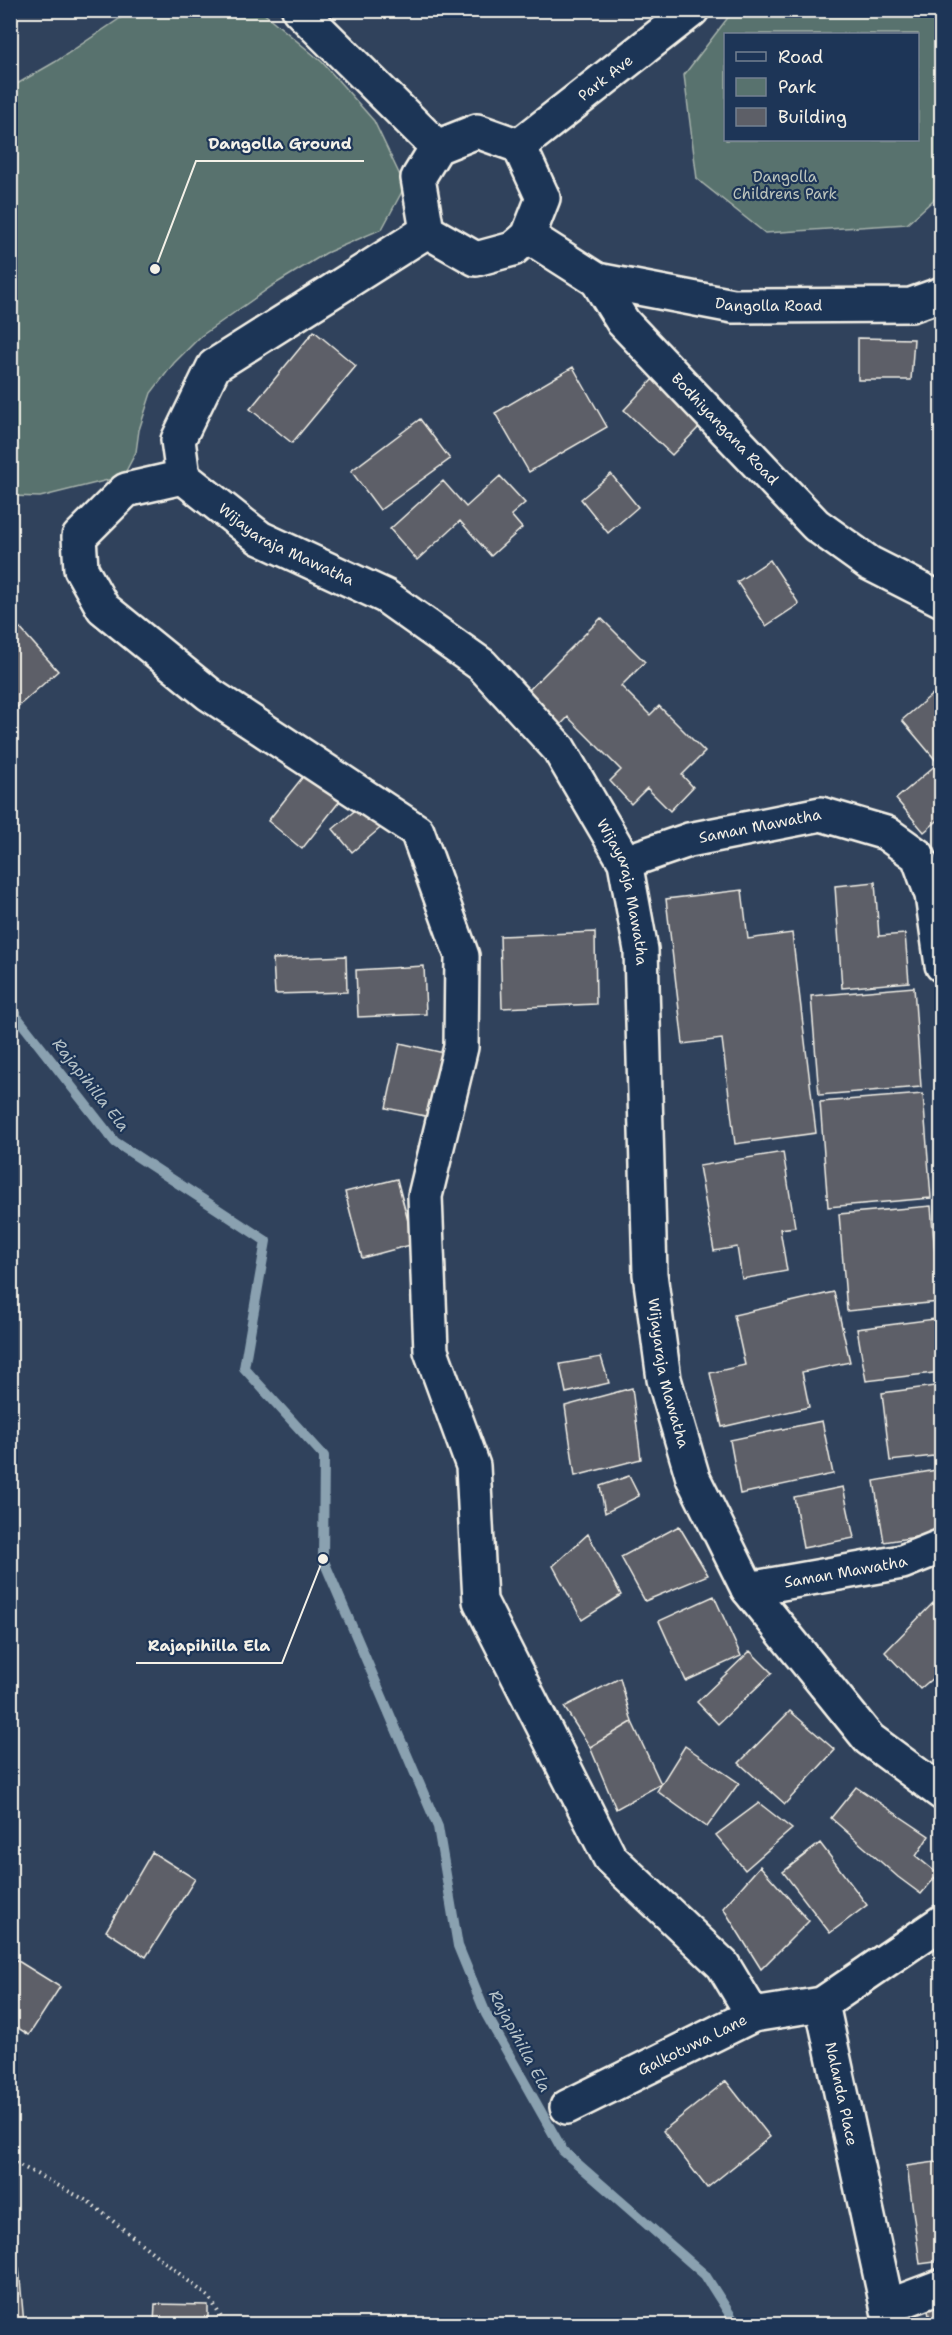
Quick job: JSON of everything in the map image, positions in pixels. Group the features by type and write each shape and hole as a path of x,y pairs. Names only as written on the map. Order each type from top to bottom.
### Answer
{"street":[{"path":"299,10 437,147"},
{"name":"Park Ave","path":"519,146 692,10"},
{"path":"477,131 519,146 543,198 528,236 513,249 476,259 427,231 418,178 437,147 477,131"},
{"path":"427,231 214,366 178,440 183,477 126,490 79,537 81,568 103,608 209,694 417,831 462,956 461,1047 425,1196 431,1351 473,1466 480,1601 610,1858 723,1965 753,2015"},
{"name":"Bodhiyangana Road","path":"528,236 597,280 623,322 816,525 869,563 942,600"},
{"name":"Dangolla Road","path":"597,280 733,306 911,305 942,294"},
{"name":"Wijayaraja Mawatha","path":"183,477 260,538 385,596 482,665 559,750 626,862 641,950 650,1274 664,1379 693,1478 748,1589 869,1739 942,1794"},
{"name":"Saman Mawatha","path":"626,862 689,840 821,814 886,833 918,856 932,895 942,965"},
{"name":"Saman Mawatha","path":"748,1589 902,1562 942,1546"},
{"path":"822,2004 942,1922"},
{"name":"Galkotuwa Lane","path":"567,2107 753,2015 822,2004"},
{"name":"Nalanda Place","path":"822,2004 890,2315"},
{"path":"890,2315 942,2286"}],"path":[{"path":"10,2160 89,2202 210,2298 225,2325"}],"green space":[{"path":"131,11 261,11 322,62 374,121 405,186 382,229 326,253 272,286 201,336 174,363 151,393 139,430 136,452 126,471 112,479 40,497 11,496 10,88 55,62"},
{"name":"Dangolla Childrens Park","path":"733,11 941,11 941,193 907,224 765,233 697,179 684,75"}],"building":[{"path":"314,331 356,366 292,443 250,409"},
{"path":"858,338 914,339 911,380 858,380"},
{"path":"573,367 607,427 529,472 495,413"},
{"path":"653,379 701,425 672,455 624,410"},
{"path":"420,419 450,459 380,510 351,471"},
{"path":"611,474 638,507 608,533 581,499"},
{"path":"500,476 525,503 511,515 522,528 491,556 460,521 417,560 390,529 443,481 466,507"},
{"path":"770,560 799,604 766,626 737,582"},
{"path":"10,617 58,671 15,709 10,704"},
{"path":"601,618 645,662 621,686 650,715 659,706 705,752 682,775 693,787 670,811 647,788 631,804 610,781 621,770 568,717 551,735 517,702"},
{"path":"942,686 942,817 924,832 896,799 938,763 902,720"},
{"path":"309,769 343,797 302,849 268,821"},
{"path":"365,802 384,825 352,852 333,829"},
{"path":"875,882 879,936 905,934 909,982 842,988 835,886"},
{"path":"742,890 748,939 792,933 816,1133 735,1144 722,1039 683,1044 666,899"},
{"path":"595,932 596,1004 502,1008 500,936"},
{"path":"346,956 347,992 275,994 273,959"},
{"path":"424,966 426,1014 358,1017 356,970"},
{"path":"914,987 921,1087 819,1095 811,996"},
{"path":"400,1043 444,1053 430,1117 386,1108"},
{"path":"923,1094 931,1198 828,1207 820,1102"},
{"path":"783,1152 795,1227 780,1229 787,1271 742,1279 737,1247 714,1251 699,1166"},
{"path":"397,1179 414,1244 362,1258 345,1192"},
{"path":"931,1206 939,1302 847,1311 839,1214"},
{"path":"834,1292 850,1362 802,1372 809,1407 722,1427 710,1373 745,1365 734,1315"},
{"path":"942,1318 942,1372 866,1381 857,1329"},
{"path":"601,1357 609,1383 566,1393 560,1364"},
{"path":"942,1385 942,1455 890,1461 882,1393"},
{"path":"632,1388 641,1459 575,1476 565,1406"},
{"path":"822,1421 833,1474 740,1494 730,1440"},
{"path":"942,1469 942,1533 884,1542 874,1481"},
{"path":"629,1476 639,1496 605,1513 600,1486"},
{"path":"843,1487 854,1538 803,1548 794,1497"},
{"path":"679,1526 708,1575 645,1601 621,1557"},
{"path":"588,1534 621,1595 582,1620 553,1566"},
{"path":"714,1596 741,1656 686,1681 659,1621"},
{"path":"933,1603 942,1613 942,1670 920,1689 885,1652"},
{"path":"750,1651 772,1673 718,1724 697,1702"},
{"path":"620,1678 632,1722 590,1747 564,1707"},
{"path":"790,1711 835,1750 785,1804 739,1763"},
{"path":"632,1722 661,1784 616,1809 590,1747"},
{"path":"685,1746 739,1783 707,1827 657,1791"},
{"path":"856,1787 929,1836 916,1856 938,1874 921,1894 898,1877 831,1818"},
{"path":"759,1803 792,1829 745,1870 716,1835"},
{"path":"820,1843 867,1905 830,1933 783,1872"},
{"path":"152,1852 195,1879 146,1957 106,1931"},
{"path":"760,1866 809,1921 761,1969 723,1908"},
{"path":"10,1956 60,1987 29,2035 10,2023"},
{"path":"726,2081 770,2137 707,2188 663,2131"},
{"path":"942,2161 942,2261 920,2264 907,2166"},
{"path":"10,2268 19,2268 24,2324 10,2324"},
{"path":"942,2298 942,2324 931,2324 926,2302"},
{"path":"155,2304 208,2305 208,2324 154,2324"},
{"path":"43,2319 83,2320 101,2324 42,2324"}],"waterway":[{"name":"Rajapihilla Ela","path":"10,1005 115,1142 266,1241 244,1368 324,1456 323,1559 438,1827 458,1946 486,2014 563,2151 705,2275 736,2324"}],"place":[{"name":"Dangolla Ground","path":"155,269"},
{"name":"Rajapihilla Ela","path":"323,1559"}]}
